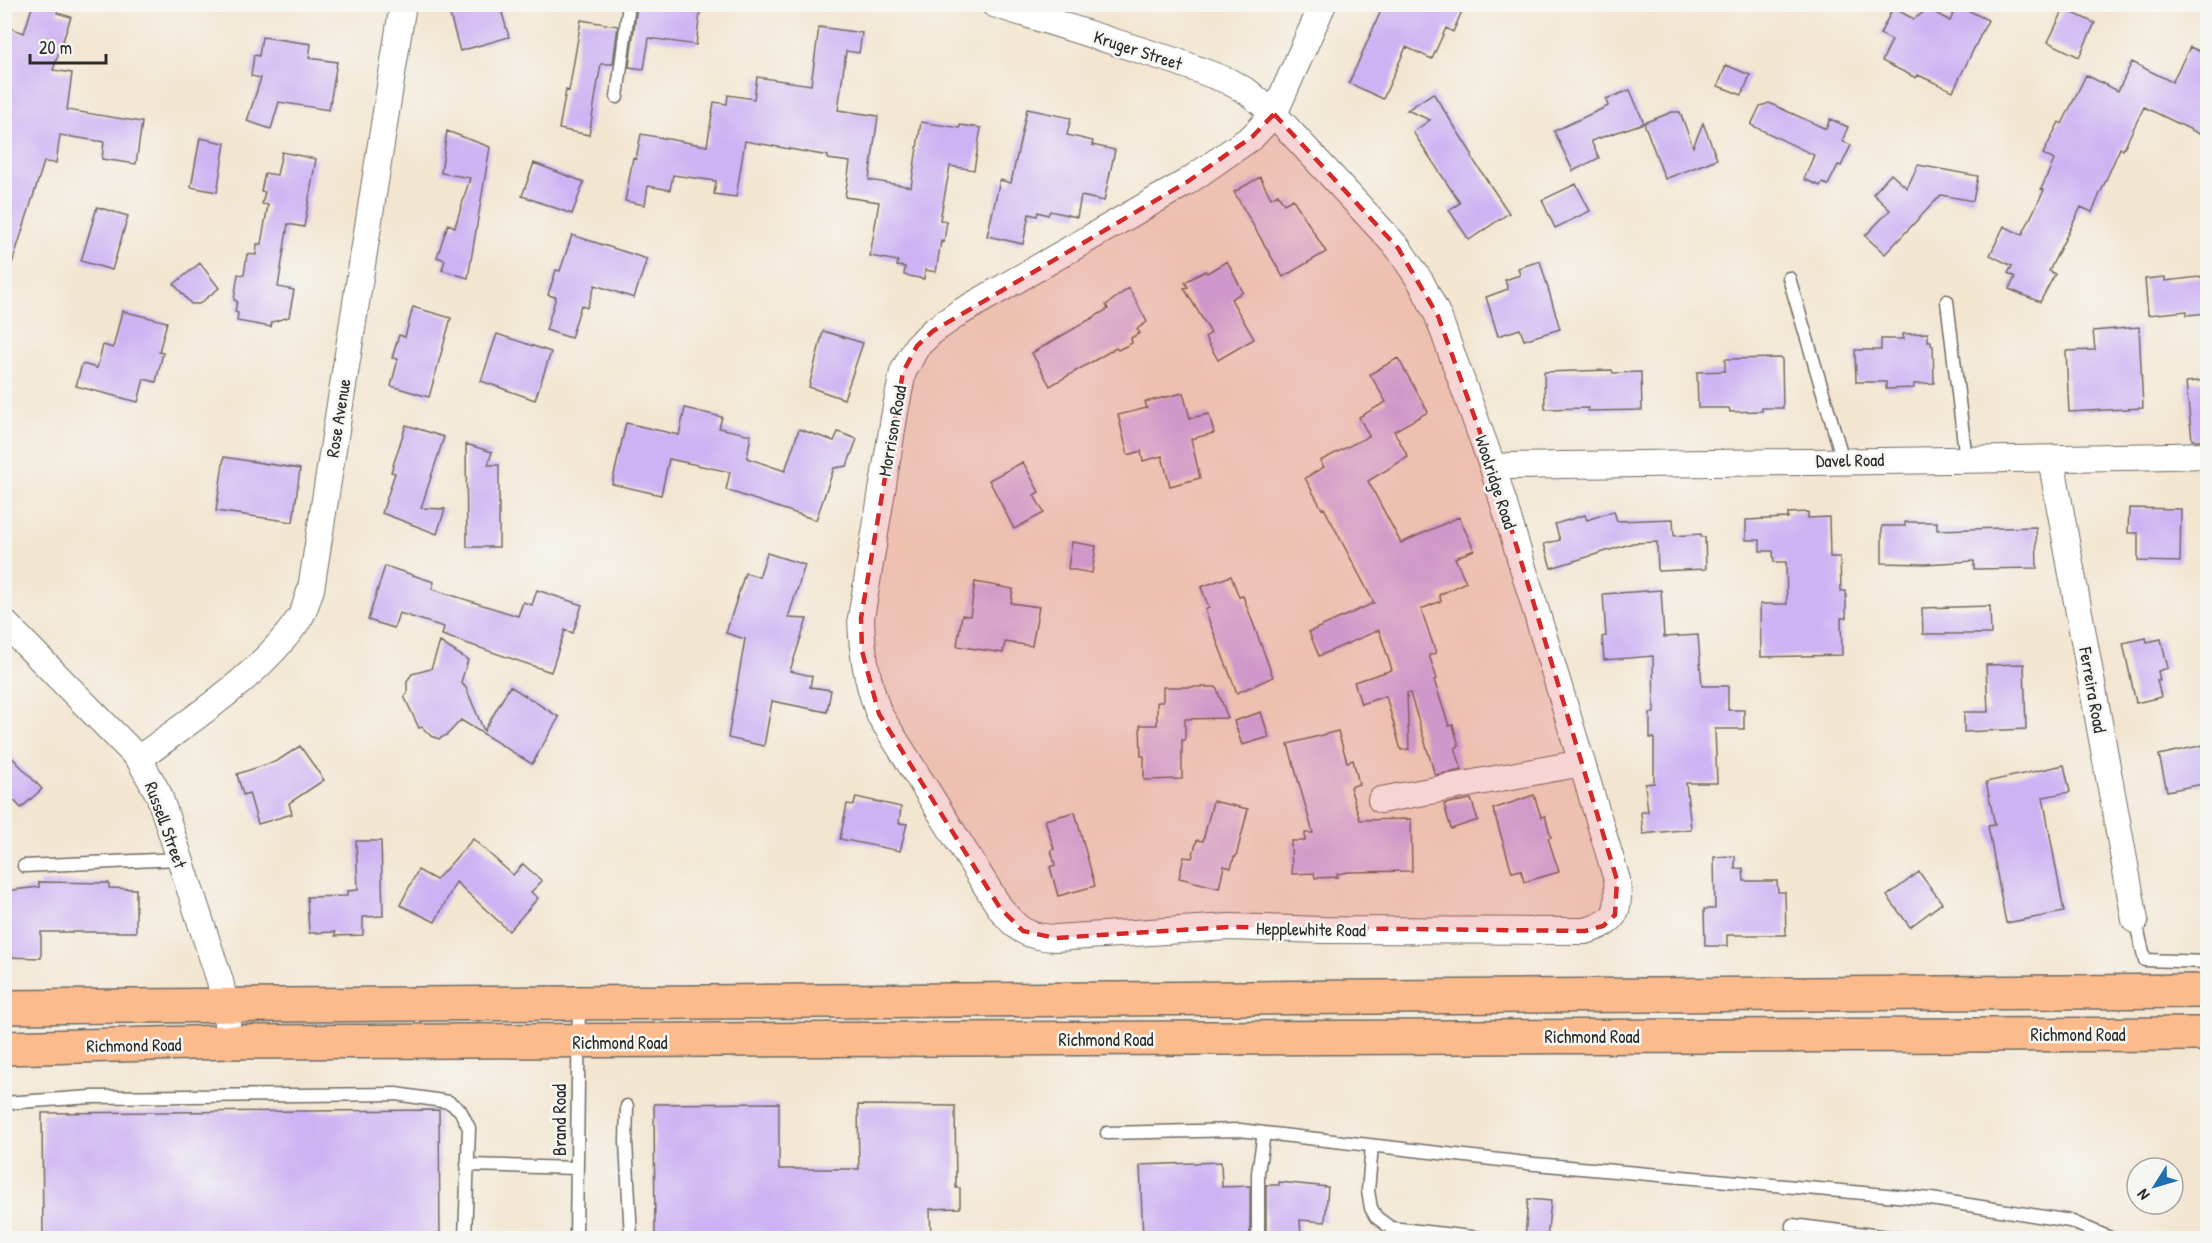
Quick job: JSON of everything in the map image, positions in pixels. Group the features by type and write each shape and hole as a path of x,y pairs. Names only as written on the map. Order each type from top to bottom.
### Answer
{"highway":[{"path":"4,1007 2208,992"},
{"name":"Richmond Road","path":"4,1048 229,1042 2208,1034"}],"street":[{"name":"Rose Avenue","path":"139,759 237,684 268,656 300,618 307,599 403,4"},
{"name":"Kruger Street","path":"994,4 1178,62 1228,81 1248,92 1274,114"},
{"name":"Morrison Road","path":"1000,908 879,714 868,685 862,651 861,618 903,372 917,346 933,331 959,313 1187,182 1252,137 1274,114 1323,4"},
{"name":"Woolridge Road","path":"1274,114 1398,248 1421,282 1438,316 1493,468 1617,880 1619,902"},
{"name":"Davel Road","path":"1493,468 1521,465 2051,459 2208,454"},
{"name":"Ferreira Road","path":"2051,459 2135,920"},
{"name":"Russell Street","path":"4,622 139,759 159,795 220,981 229,1042"},
{"path":"1381,800 1582,763"},
{"name":"Hepplewhite Road","path":"1000,908 1023,932 1038,937 1055,938 1229,927 1323,930 1585,931 1603,926 1615,915 1619,902"}],"lane":[{"path":"617,97 629,4"},
{"path":"1789,278 1843,460"},
{"path":"1947,301 1966,460"},
{"path":"24,866 178,858"},
{"path":"2135,920 2145,960 2208,962"},
{"name":"Brand Road","path":"576,1239 579,1002"},
{"path":"4,1103 115,1096 396,1094 449,1102 460,1110 469,1128 465,1239"},
{"path":"627,1106 626,1142 631,1239"},
{"path":"1107,1133 1240,1130 1535,1164 1931,1199 2070,1221 2110,1239"},
{"path":"1258,1239 1257,1173 1264,1133"},
{"path":"1372,1146 1368,1191 1371,1208 1376,1217 1391,1228 1480,1239"},
{"path":"467,1165 578,1168"},
{"path":"1792,1225 1897,1239"}],"highlighted area":[{"path":"1274,114 1398,248 1438,316 1493,468 1617,880 1615,915 1603,926 1585,931 1229,927 1055,938 1023,931 1000,908 879,714 862,651 861,618 903,372 917,346 933,331 1187,182 1252,137"}],"building":[{"path":"33,4 60,4 57,13 71,17 53,70 72,73 67,110 142,122 136,164 102,159 104,142 60,135 56,163 44,162 9,273 4,272 4,26 24,33"},
{"path":"447,4 500,6 509,37 460,51"},
{"path":"701,4 696,45 649,38 644,69 629,67 637,6"},
{"path":"1384,4 1465,4 1453,32 1446,28 1432,59 1406,47 1383,99 1349,83"},
{"path":"1957,5 1988,20 1953,91 1918,75 1916,78 1882,61 1892,40 1880,34 1893,8 1914,19 1928,9 1950,21"},
{"path":"2064,9 2095,23 2079,57 2048,42"},
{"path":"581,20 618,26 613,64 601,64 589,135 559,129 566,90 569,91"},
{"path":"819,27 862,33 859,53 846,51 838,110 878,116 869,180 911,187 921,122 960,128 960,125 981,128 974,170 950,166 940,220 947,221 944,242 941,241 936,272 925,270 924,279 904,275 905,267 897,266 898,261 870,256 879,202 845,197 850,162 828,159 828,156 745,141 736,197 714,194 716,181 673,175 670,190 648,186 645,205 625,201 633,158 636,159 641,134 707,146 714,102 727,104 728,95 754,99 757,77 811,85"},
{"path":"262,37 311,44 309,58 337,62 329,110 279,102 271,129 247,121 261,78 251,76 254,55 259,56"},
{"path":"2190,47 2208,55 2208,138 2144,107 2123,150 2120,148 2092,212 2081,207 2049,271 2055,274 2040,302 2009,289 2015,277 2008,273 2012,266 1990,255 2004,226 2022,235 2044,190 2041,189 2054,160 2043,154 2059,122 2062,124 2086,75 2118,91 2132,62 2172,82"},
{"path":"1726,65 1750,75 1742,95 1718,86"},
{"path":"1630,90 1644,123 1591,141 1599,158 1573,171 1554,131 1608,106 1606,99"},
{"path":"1433,93 1472,154 1472,158 1509,213 1469,240 1449,210 1460,203 1413,132 1430,120 1407,110"},
{"path":"1769,103 1826,129 1830,119 1848,127 1842,141 1851,145 1828,185 1822,183 1820,186 1804,179 1814,155 1751,125 1760,106"},
{"path":"1027,109 1071,118 1067,135 1093,141 1092,145 1115,150 1104,201 1081,196 1077,217 1050,211 1048,215 1038,212 1037,216 1029,214 1023,244 987,236 1000,180 1011,183"},
{"path":"1672,112 1680,112 1693,147 1703,123 1717,159 1665,179 1644,123"},
{"path":"447,131 490,147 468,278 442,270 445,260 437,257 448,224 455,227 470,178 441,173"},
{"path":"200,138 225,143 217,192 191,187"},
{"path":"282,152 316,159 304,227 288,224 278,287 294,290 289,317 272,322 271,327 237,321 238,313 235,312 237,301 234,300 238,274 244,275 247,254 256,255 257,244 261,244 268,205 262,204 265,192 261,191 265,173 277,175"},
{"path":"534,163 584,182 572,214 522,196"},
{"path":"1918,165 1978,176 1973,201 1941,195 1885,254 1865,236 1890,210 1873,194 1891,174 1907,188"},
{"path":"1260,177 1271,198 1278,194 1284,204 1293,199 1326,252 1283,277 1234,192"},
{"path":"1576,184 1590,211 1555,228 1542,200"},
{"path":"97,207 128,216 112,270 81,261"},
{"path":"572,235 647,259 634,298 595,285 587,308 581,305 571,338 546,330 556,297 548,295 556,270 560,271"},
{"path":"1227,261 1243,292 1231,299 1254,339 1218,360 1205,337 1211,333 1184,288 1188,287 1185,282"},
{"path":"1540,261 1560,329 1524,340 1520,329 1498,336 1486,297 1508,289 1505,280 1520,275 1518,268"},
{"path":"200,263 219,288 199,304 191,304 174,284"},
{"path":"2208,276 2208,313 2187,315 2187,311 2148,315 2145,279 2165,277 2165,281"},
{"path":"1129,288 1147,322 1137,329 1140,333 1131,338 1132,343 1118,350 1116,348 1050,386 1032,353 1108,309 1106,305"},
{"path":"413,307 451,318 429,397 391,386 398,359 392,358 399,335 405,337"},
{"path":"122,311 167,322 159,352 163,353 156,382 144,379 138,402 76,386 82,364 97,368 103,345 113,348"},
{"path":"2139,327 2143,408 2069,412 2066,351 2095,350 2093,331"},
{"path":"823,331 863,343 844,399 809,387"},
{"path":"1928,333 1928,341 1931,341 1933,346 1934,383 1914,384 1914,388 1886,389 1886,382 1856,382 1855,350 1881,350 1881,339 1904,339 1903,334"},
{"path":"497,334 551,352 535,400 481,381"},
{"path":"1398,358 1428,412 1394,431 1408,457 1368,481 1401,543 1459,517 1474,550 1455,558 1466,582 1439,595 1441,601 1421,609 1436,653 1429,655 1437,679 1434,680 1449,726 1453,725 1459,746 1455,748 1462,770 1435,775 1410,693 1407,693 1409,749 1401,750 1386,696 1361,704 1354,682 1392,670 1379,630 1319,656 1309,632 1374,603 1324,508 1322,509 1305,478 1324,467 1320,461 1369,436 1359,417 1386,402 1370,374"},
{"path":"1782,358 1783,408 1730,412 1729,408 1698,408 1697,372 1725,371 1725,359"},
{"path":"1612,370 1613,373 1641,372 1642,410 1545,409 1544,372"},
{"path":"2208,380 2208,440 2192,440 2186,382"},
{"path":"1183,393 1190,418 1209,414 1214,433 1191,439 1200,478 1170,486 1162,456 1143,461 1141,451 1128,455 1118,415 1147,408 1145,402"},
{"path":"685,408 722,417 719,428 751,435 747,458 785,471 799,429 834,441 838,432 857,439 847,466 834,468 816,520 726,490 730,472 669,459 661,495 612,484 626,423 679,435"},
{"path":"406,425 444,437 421,508 445,509 437,534 382,513 395,473 391,472"},
{"path":"466,444 492,452 488,465 499,465 499,547 467,547"},
{"path":"224,457 300,469 293,522 216,511"},
{"path":"1023,462 1039,492 1034,495 1044,513 1014,529 989,480"},
{"path":"2129,508 2181,509 2180,562 2138,561 2138,533 2128,533"},
{"path":"1614,511 1617,521 1673,519 1674,536 1701,534 1701,537 1705,537 1706,569 1658,571 1657,542 1633,543 1551,568 1544,544 1560,540 1555,524 1585,515 1587,520"},
{"path":"1808,512 1808,518 1829,517 1830,557 1840,557 1841,591 1846,591 1846,618 1841,618 1842,655 1761,657 1760,604 1787,604 1786,562 1774,562 1773,551 1760,551 1760,540 1746,540 1746,520 1788,518 1788,513"},
{"path":"1905,522 1937,522 1937,530 2036,527 2037,568 1974,569 1974,561 1925,564 1882,563 1882,526 1905,526"},
{"path":"1072,542 1096,546 1092,573 1068,569"},
{"path":"767,553 805,565 788,618 807,619 790,671 812,676 810,687 831,690 827,712 772,701 764,746 728,738 745,639 726,633 745,573 759,577"},
{"path":"385,566 434,582 432,589 518,616 523,602 532,605 537,590 582,605 573,633 565,630 551,672 442,635 444,627 399,613 394,628 368,620"},
{"path":"1231,576 1239,597 1243,596 1273,677 1237,693 1205,610 1209,608 1201,587"},
{"path":"975,582 1013,589 1011,603 1039,607 1032,646 1005,642 1003,653 957,646 962,615 970,616"},
{"path":"1661,590 1664,637 1698,635 1702,686 1728,686 1728,710 1744,710 1744,729 1715,729 1717,783 1686,783 1691,829 1643,834 1641,812 1648,812 1645,784 1654,783 1654,738 1650,738 1650,713 1654,713 1653,656 1604,660 1602,637 1606,636 1603,594"},
{"path":"1990,606 1991,634 1923,634 1922,608"},
{"path":"2146,638 2147,642 2161,639 2168,668 2158,671 2160,681 2157,680 2161,697 2136,703 2123,643"},
{"path":"440,642 468,660 461,682 466,688 484,731 510,686 559,717 532,764 461,720 447,735 439,739 431,736 422,727 419,728 404,696 407,694 407,681 412,674 431,669"},
{"path":"2024,664 2026,729 1964,732 1964,712 1988,712 1986,665"},
{"path":"1163,687 1216,687 1228,718 1185,719 1185,740 1182,740 1182,779 1144,780 1140,725 1157,725 1157,702 1163,702"},
{"path":"1261,712 1269,737 1242,745 1234,721"},
{"path":"1338,731 1347,762 1353,760 1359,784 1350,787 1360,820 1411,819 1412,871 1348,872 1337,874 1338,877 1315,878 1314,873 1292,874 1291,841 1305,841 1305,833 1313,833 1288,744"},
{"path":"2208,744 2208,783 2167,791 2159,755"},
{"path":"300,746 324,780 289,803 292,814 258,824 249,793 243,795 237,774 277,761"},
{"path":"4,749 42,789 21,808 4,790"},
{"path":"2064,765 2070,792 2043,797 2064,912 2006,923 1988,826 1995,825 1986,782"},
{"path":"1534,795 1541,817 1545,816 1551,837 1548,838 1559,872 1524,882 1521,870 1512,872 1493,809"},
{"path":"856,797 901,807 899,823 907,824 900,851 840,839 847,804 854,805"},
{"path":"1471,799 1478,820 1451,829 1444,804"},
{"path":"1213,801 1248,809 1236,857 1234,857 1231,868 1224,866 1219,888 1179,878 1184,857 1192,858 1197,840 1203,841"},
{"path":"1075,812 1095,886 1058,896 1050,867 1055,865 1051,850 1054,849 1045,820"},
{"path":"473,839 513,875 523,864 542,881 531,892 538,898 509,931 456,882 435,922 400,905 418,870 436,880"},
{"path":"356,841 381,841 383,916 363,917 363,935 335,936 335,932 309,933 307,897 347,896 347,891 358,890"},
{"path":"1735,856 1735,869 1743,868 1744,881 1777,881 1778,892 1785,892 1786,935 1727,935 1727,946 1705,946 1704,909 1715,909 1714,857"},
{"path":"1919,872 1942,903 1910,927 1887,896"},
{"path":"39,882 109,883 109,888 136,889 136,932 41,932 41,958 4,957 4,891 39,887"},
{"path":"779,1103 779,1169 859,1169 858,1105 955,1106 956,1188 960,1188 960,1208 930,1209 931,1239 655,1239 654,1104"},
{"path":"439,1110 440,1239 43,1239 42,1113"},
{"path":"1221,1162 1222,1187 1250,1186 1250,1239 1143,1239 1140,1165"},
{"path":"1279,1182 1328,1187 1325,1222 1300,1220 1301,1239 1266,1239 1266,1185 1279,1185"},
{"path":"1528,1199 1551,1201 1547,1239 1525,1239"}]}
